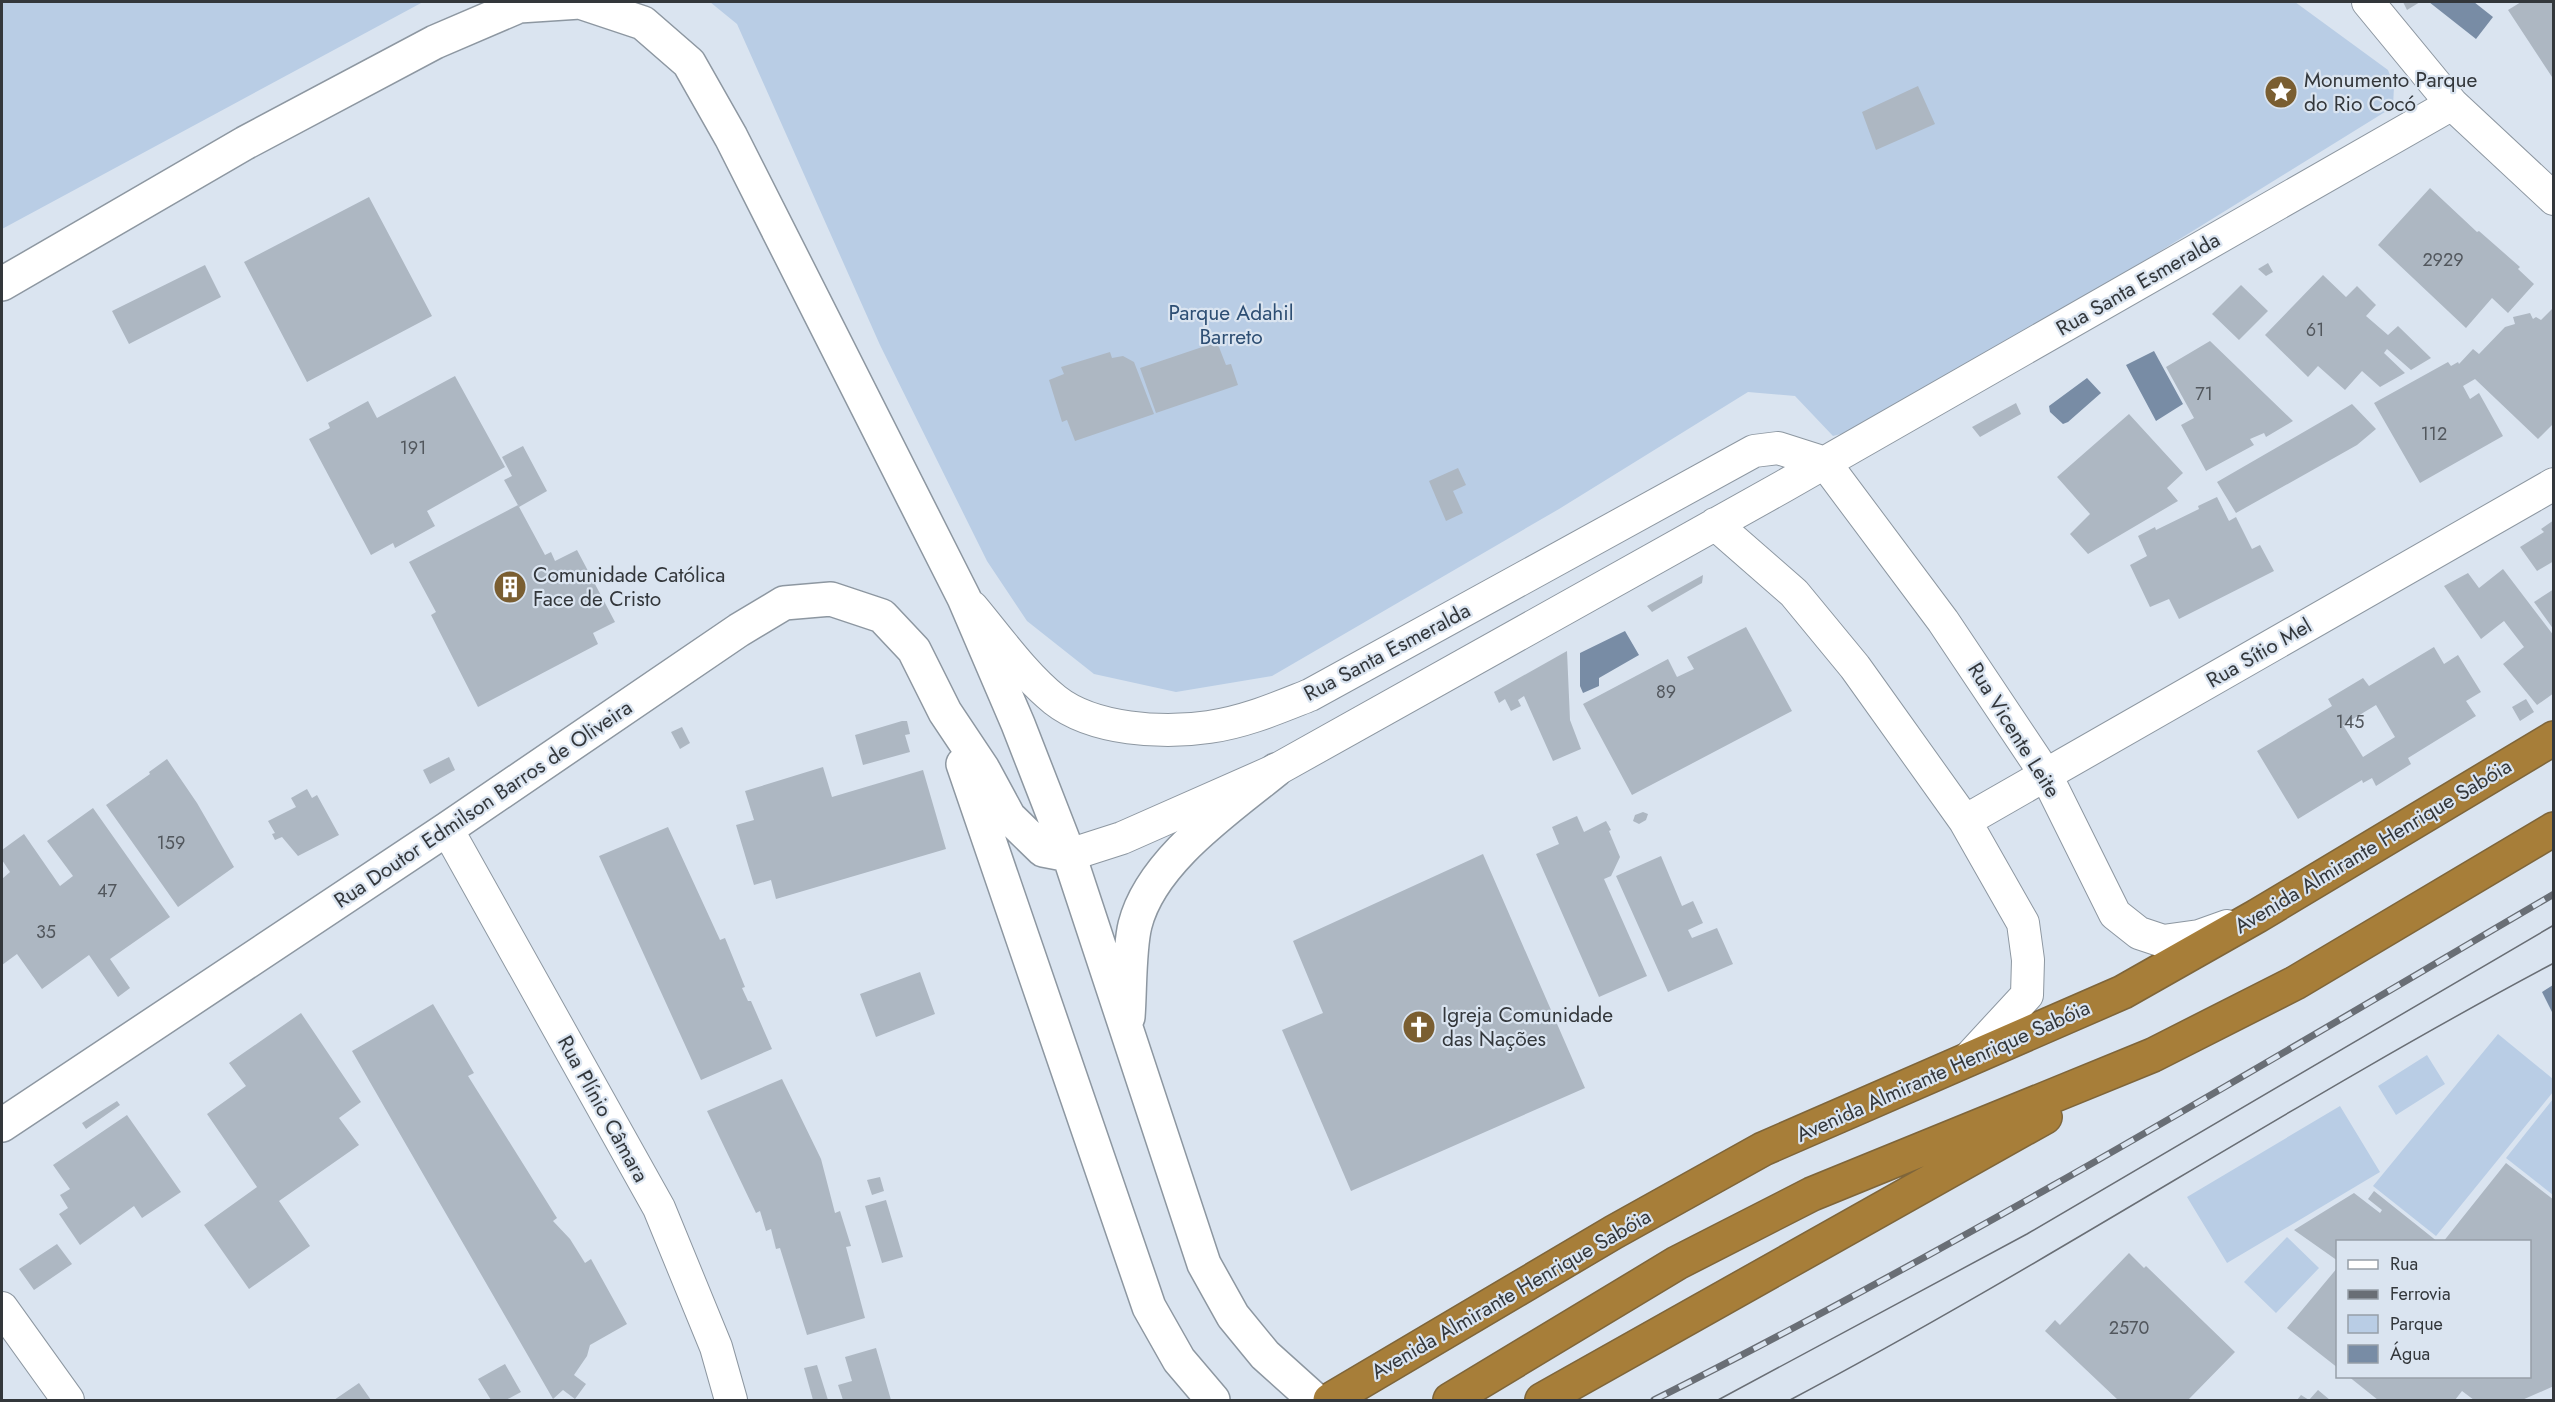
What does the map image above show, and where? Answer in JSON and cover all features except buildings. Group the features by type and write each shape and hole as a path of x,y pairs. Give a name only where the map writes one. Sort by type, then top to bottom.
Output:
{"highway":[{"name":"Avenida Almirante Henrique Sabóia","path":"1330,1401 1614,1232 1763,1149 2123,992 2257,916 2553,738"},
{"path":"1542,1401 2153,1055 2295,983 2553,829"},
{"path":"1450,1401 1677,1263 1812,1194 2153,1055"}],"street":[{"path":"2,284 245,143 435,42 519,6 580,2 643,23 689,63 731,137 964,598 1018,724 1068,855 1204,1264 1233,1316 1265,1355 1315,1401"},
{"path":"2368,2 2452,104 2553,199"},
{"name":"Rua Santa Esmeralda","path":"1068,855 1122,838 1276,770 1825,463 2452,104"},
{"name":"Rua Santa Esmeralda","path":"964,598 1028,673 1056,700 1096,721 1146,729 1209,727 1262,714 1310,695 1754,451 1778,448 1825,463"},
{"name":"Rua Vicente Leite","path":"1825,463 1943,621 2046,775 2115,914 2139,933 2163,941 2199,936 2257,916"},
{"name":"Rua Sítio Mel","path":"1965,821 2553,484"},
{"path":"1715,524 1794,593 1855,667 1965,821 2023,923 2028,960 2027,995 1966,1060"},
{"name":"Rua Doutor Edmilson Barros de Oliveira","path":"2,1125 447,829 739,630 784,603 831,599 882,616 914,650 945,712"},
{"path":"945,712 983,769 1009,817 1043,850 1068,855"},
{"path":"945,712 1149,1307 1179,1360 1213,1401"},
{"path":"1127,1034 1134,926 1145,897 1185,844 1276,770"},
{"name":"Rua Plínio Câmara","path":"447,829 659,1208 716,1347 731,1401"},
{"path":"2,1308 68,1401"}],"green space":[{"path":"2,2 423,2 2,229"},
{"name":"Parque Adahil Barreto","path":"710,2 2295,2 2388,70 2394,86 2393,107 1881,424 1833,436 1795,396 1748,392 1559,509 1272,676 1176,692 1094,674 1027,621 987,561 880,345 737,24"},
{"path":"2498,1034 2553,1079 2553,1092 2436,1236 2373,1186"},
{"path":"2427,1055 2445,1084 2396,1115 2378,1086"},
{"path":"2553,1099 2553,1195 2506,1158"},
{"path":"2340,1106 2380,1172 2227,1263 2187,1197"},
{"path":"2287,1237 2319,1268 2276,1313 2244,1282"}],"water":[{"path":"2429,2 2474,2 2493,17 2476,39"},
{"path":"2154,351 2183,404 2156,421 2126,365"},
{"path":"2087,378 2101,393 2063,424 2050,412 2049,406"},
{"path":"1625,631 1639,655 1599,678 1599,686 1583,693 1580,686 1580,653"},
{"path":"2553,985 2553,1014 2542,992"}],"tram line":[{"path":"1718,1400 2027,1234 2554,925"},
{"path":"1790,1400 1887,1348 2361,1070 2554,963"}],"railway":[{"path":"1654,1400 1769,1341 1996,1218 2554,894"}],"place":[{"name":"Monumento Parque do Rio Cocó","path":"2281,92"},
{"name":"Comunidade Católica Face de Cristo","path":"510,587"},
{"name":"Igreja Comunidade das Nações","path":"1419,1027"}]}
